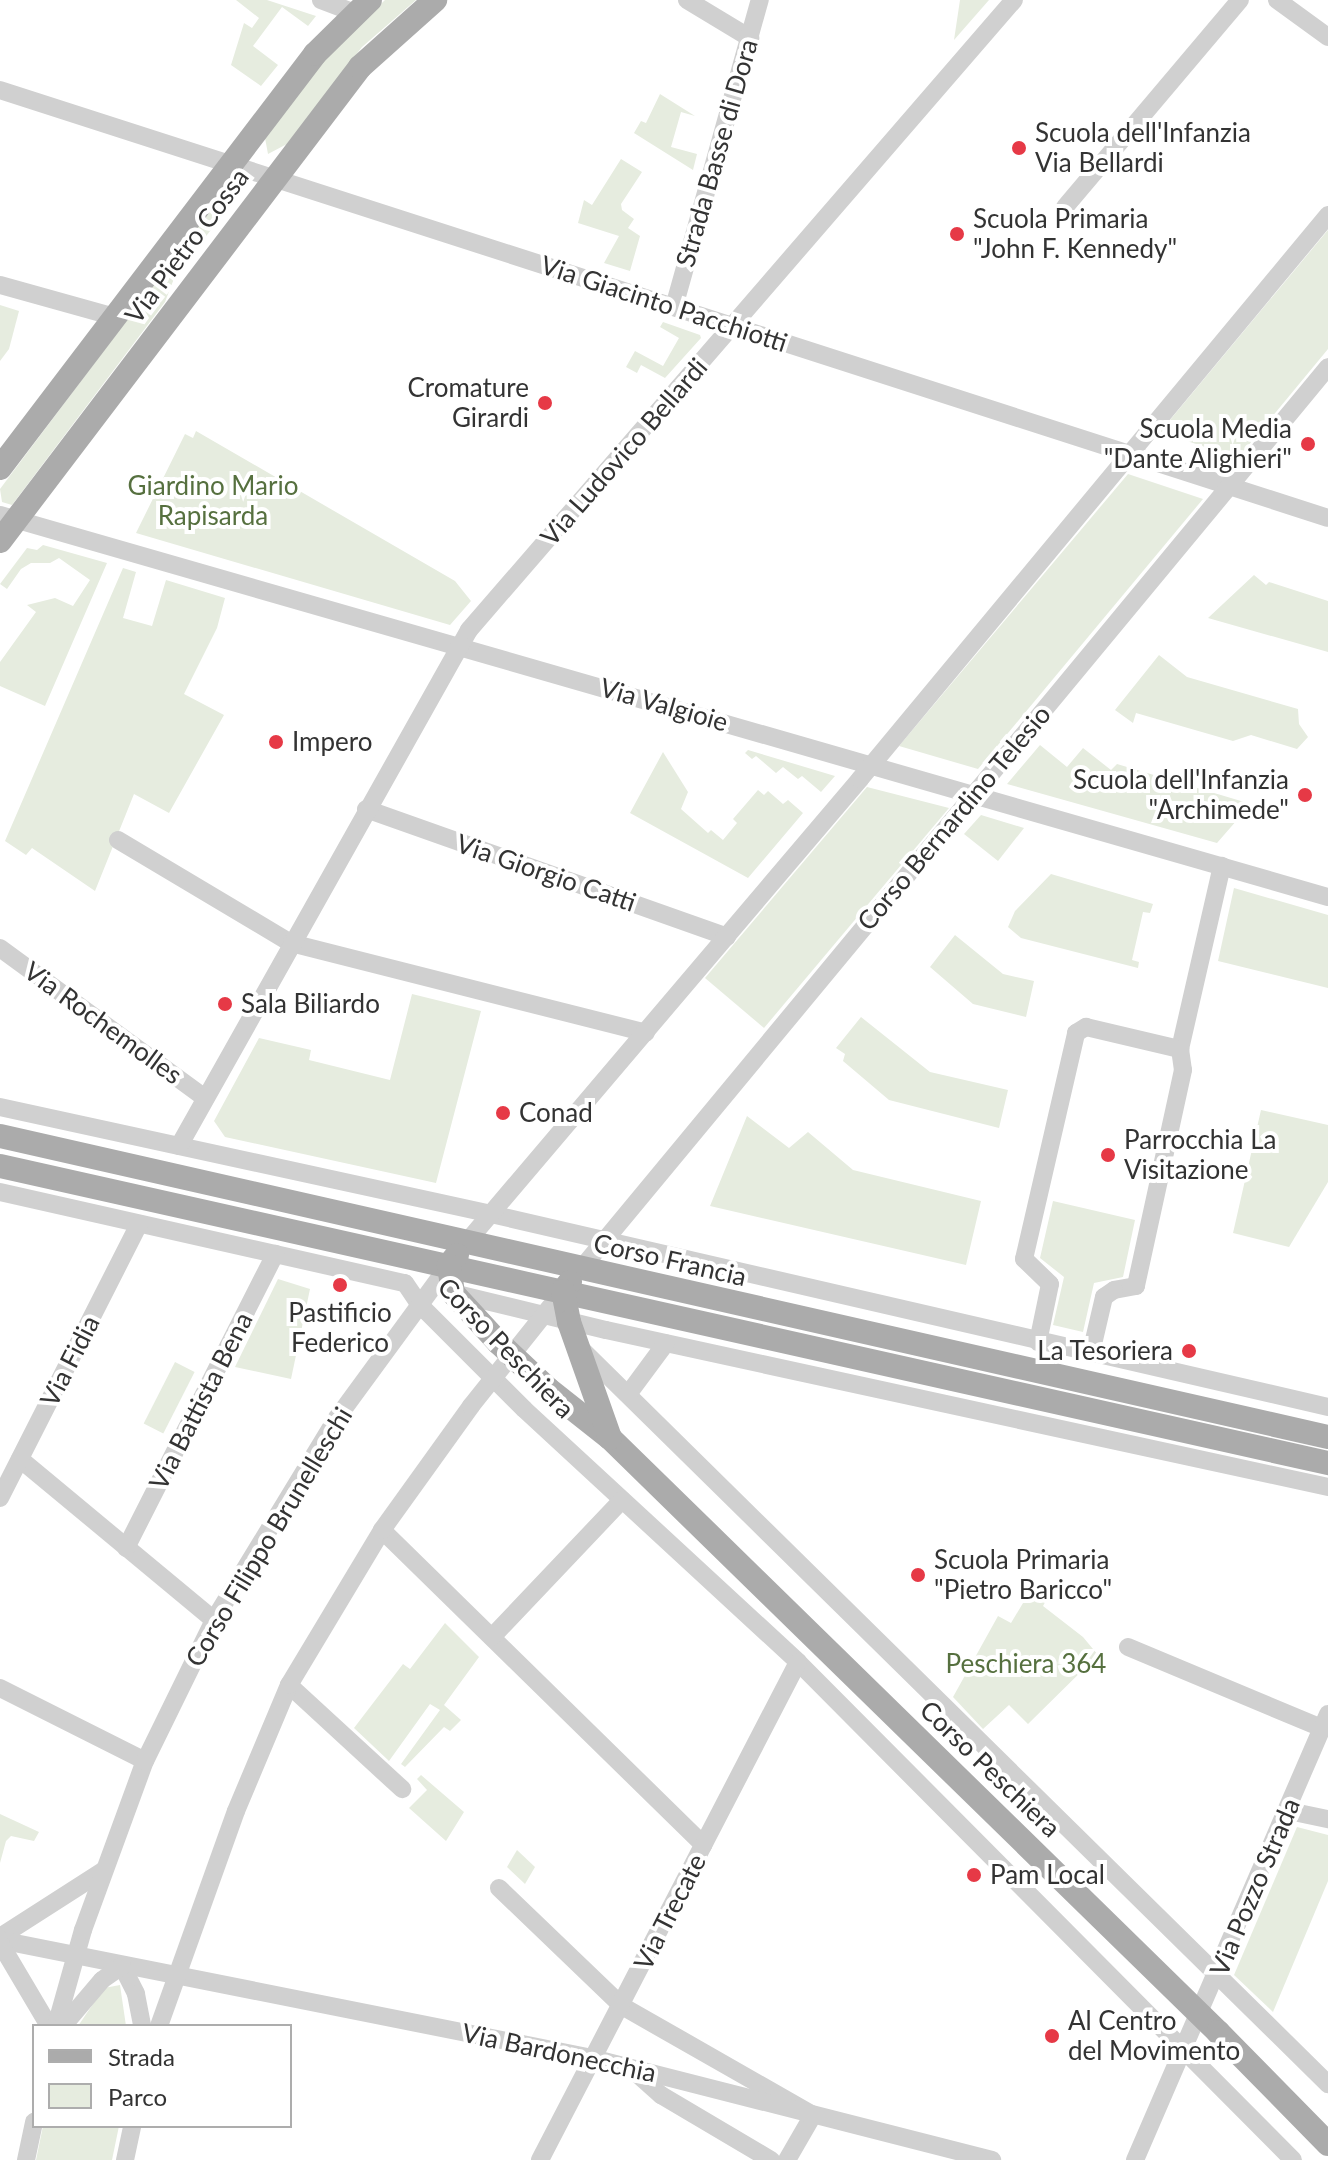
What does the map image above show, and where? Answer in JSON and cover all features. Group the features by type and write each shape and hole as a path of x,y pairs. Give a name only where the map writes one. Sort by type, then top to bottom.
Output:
{"main road":[{"name":"Via Pietro Cossa","path":"0,541 8,517 360,67 435,0"},
{"name":"Via Pietro Cossa","path":"0,468 315,54 362,6"},
{"name":"Corso Francia","path":"0,1136 1328,1437"},
{"name":"Corso Francia","path":"0,1166 1328,1463"},
{"name":"Corso Peschiera","path":"466,1243 449,1265 453,1293 512,1355 548,1389 610,1438 1200,2014 1328,2144"},
{"path":"563,1291 581,1269"},
{"name":"Corso Peschiera","path":"563,1291 573,1333 610,1438"}],"street":[{"path":"321,0 362,6"},
{"path":"687,0 750,38"},
{"name":"Strada Basse di Dora","path":"674,307 760,0"},
{"name":"Via Ludovico Bellardi","path":"179,1146 457,647 1014,0"},
{"path":"1065,207 1240,0"},
{"path":"1277,0 1328,37"},
{"name":"Via Giacinto Pacchiotti","path":"0,90 1328,518"},
{"path":"466,1243 727,937 1328,215"},
{"path":"0,285 115,317"},
{"name":"Corso Bernardino Telesio","path":"581,1269 1328,367"},
{"name":"Via Valgioie","path":"8,517 1328,897"},
{"name":"Via Giorgio Catti","path":"366,809 727,937"},
{"path":"118,840 291,943 646,1033"},
{"path":"1091,1353 1104,1297 1114,1290 1136,1286 1183,1070 1180,1049 1222,866"},
{"name":"Via Rochemolles","path":"0,948 205,1098"},
{"path":"1038,1342 1050,1284 1024,1259 1076,1033 1086,1027 1180,1049"},
{"name":"Corso Francia","path":"0,1107 491,1214 1328,1407"},
{"path":"0,1192 275,1254"},
{"name":"Via Fidia","path":"0,1498 139,1224"},
{"name":"Corso Peschiera","path":"275,1254 405,1283 420,1305 493,1379 798,1662 1293,2160"},
{"name":"Via Battista Bena","path":"126,1548 275,1254"},
{"name":"Corso Filippo Brunelleschi","path":"57,2024 103,1871 145,1761 214,1620 337,1418 449,1265"},
{"path":"160,2024 236,1811 289,1685 382,1530 493,1379 563,1291"},
{"path":"453,1293 543,1315 573,1333 666,1343 1328,1487"},
{"name":"Corso Peschiera","path":"573,1333 629,1393 1216,1978 1328,2084"},
{"path":"629,1393 666,1343"},
{"path":"20,1459 214,1620"},
{"path":"492,1637 622,1500"},
{"path":"382,1530 704,1845"},
{"path":"1128,1647 1325,1721"},
{"name":"Via Trecate","path":"540,2160 798,1662"},
{"path":"289,1685 402,1789"},
{"path":"0,1688 145,1761"},
{"name":"Via Pozzo Strada","path":"1135,2160 1289,1811 1325,1721"},
{"path":"1289,1811 1328,1819"},
{"path":"48,2024 0,1940 103,1871"},
{"path":"499,1888 622,2006 813,2115 787,2160"},
{"name":"Via Bardonecchia","path":"0,1940 592,2058 992,2160"},
{"path":"65,2024 102,1980 122,1966 136,1994 142,2024"},
{"path":"631,2068 661,2095 771,2160"},
{"path":"26,2160 33,2128"},
{"path":"125,2160 132,2128"}],"green space":[{"path":"236,0 267,0 316,16 308,26 282,7 253,46 278,65 261,86 231,65 244,23 252,28 259,18"},
{"path":"385,0 416,0 362,47 287,144 268,154 265,138 325,59"},
{"path":"960,0 989,0 954,40"},
{"path":"660,94 695,116 681,112 671,147 697,154 693,170 634,133 641,121 646,123"},
{"path":"621,159 642,172 621,204 622,210 634,219 628,228 640,236 630,271 604,263 619,236 578,223 584,200 592,205"},
{"path":"232,188 235,199 175,276 165,302 12,505 2,502 0,489 225,189"},
{"path":"1328,230 1328,349 1238,458 1160,432"},
{"path":"0,305 19,311 9,349 0,361"},
{"path":"663,322 701,338 665,378 641,365 637,373 626,367 635,351 663,366 679,338 660,327"},
{"name":"Giardino Mario Rapisarda","path":"196,431 455,581 471,601 450,625 136,533 185,434 193,438"},
{"path":"1128,474 1203,499 978,769 899,746"},
{"path":"43,545 107,563 45,706 0,686 0,662 36,612 27,605 55,598 73,606 90,580 59,558 50,563 31,563 21,569 7,589 0,584 27,548 37,550"},
{"path":"123,568 136,572 123,618 152,626 166,580 225,598 217,628 184,694 224,715 169,813 134,794 95,891 32,848 26,855 5,841"},
{"path":"1254,575 1266,585 1269,582 1328,601 1328,652 1208,618"},
{"path":"1159,655 1187,677 1298,709 1299,724 1308,737 1297,749 1251,735 1233,741 1136,713 1133,723 1115,710"},
{"path":"1040,745 1067,767 1083,748 1111,770 1117,764 1251,804 1217,843 1007,784"},
{"path":"748,750 835,776 821,792 802,776 798,779 783,767 776,773 756,756 752,759 745,753"},
{"path":"663,752 688,792 681,809 708,833 711,830 723,840 737,823 733,819 758,790 764,795 768,791 783,804 788,800 803,813 748,878 630,813"},
{"path":"867,787 949,808 764,1028 705,978"},
{"path":"981,815 1024,828 998,861 964,834"},
{"path":"1051,874 1153,904 1150,913 1143,912 1132,960 1139,962 1138,968 1021,938 1008,927 1015,911"},
{"path":"1234,888 1328,915 1328,988 1218,961"},
{"path":"955,935 1003,974 1034,981 1026,1017 973,1004 930,967"},
{"path":"412,994 481,1011 436,1183 225,1137 214,1121 259,1038 311,1050 309,1060 390,1080"},
{"path":"861,1017 930,1072 1008,1090 999,1128 889,1100 843,1061 845,1054 836,1048"},
{"path":"1261,1110 1328,1125 1328,1182 1289,1247 1233,1233"},
{"path":"747,1116 789,1148 808,1132 853,1170 981,1201 966,1265 710,1206"},
{"path":"1053,1201 1135,1220 1123,1277 1094,1283 1083,1332 1053,1325 1064,1277 1040,1258"},
{"path":"278,1279 310,1289 291,1379 235,1367"},
{"path":"175,1362 195,1372 163,1433 144,1423"},
{"name":"Peschiera 364","path":"1032,1588 1048,1597 1043,1606 1083,1637 1098,1655 1028,1724 1009,1705 983,1729 953,1697 998,1616 1011,1623"},
{"path":"445,1623 479,1657 444,1705 461,1720 450,1731 444,1727 405,1767 401,1764 440,1710 430,1704 389,1761 354,1728 403,1664 410,1669"},
{"path":"421,1775 464,1812 446,1841 409,1808 427,1790 417,1779"},
{"path":"0,1814 39,1832 34,1841 11,1836 6,1841 0,1863"},
{"path":"1297,1827 1328,1835 1328,1881 1273,2012 1234,1975"},
{"path":"517,1850 535,1867 525,1884 507,1867"},
{"path":"120,1985 126,2024 79,2024 104,1988"},
{"path":"43,2128 119,2128 112,2160 36,2160"}],"place":[{"name":"Scuola dell'Infanzia Via Bellardi","path":"1019,148"},
{"name":"Scuola Primaria \"John F. Kennedy\"","path":"957,234"},
{"name":"Cromature Girardi","path":"545,403"},
{"name":"Scuola Media \"Dante Alighieri\"","path":"1308,444"},
{"name":"Impero","path":"276,742"},
{"name":"Scuola dell'Infanzia \"Archimede\"","path":"1305,795"},
{"name":"Sala Biliardo","path":"225,1004"},
{"name":"Conad","path":"503,1113"},
{"name":"Parrocchia La Visitazione","path":"1108,1155"},
{"name":"Pastificio Federico","path":"340,1285"},
{"name":"La Tesoriera","path":"1189,1351"},
{"name":"Scuola Primaria \"Pietro Baricco\"","path":"918,1575"},
{"name":"Pam Local","path":"974,1875"},
{"name":"Al Centro del Movimento","path":"1052,2036"}]}
